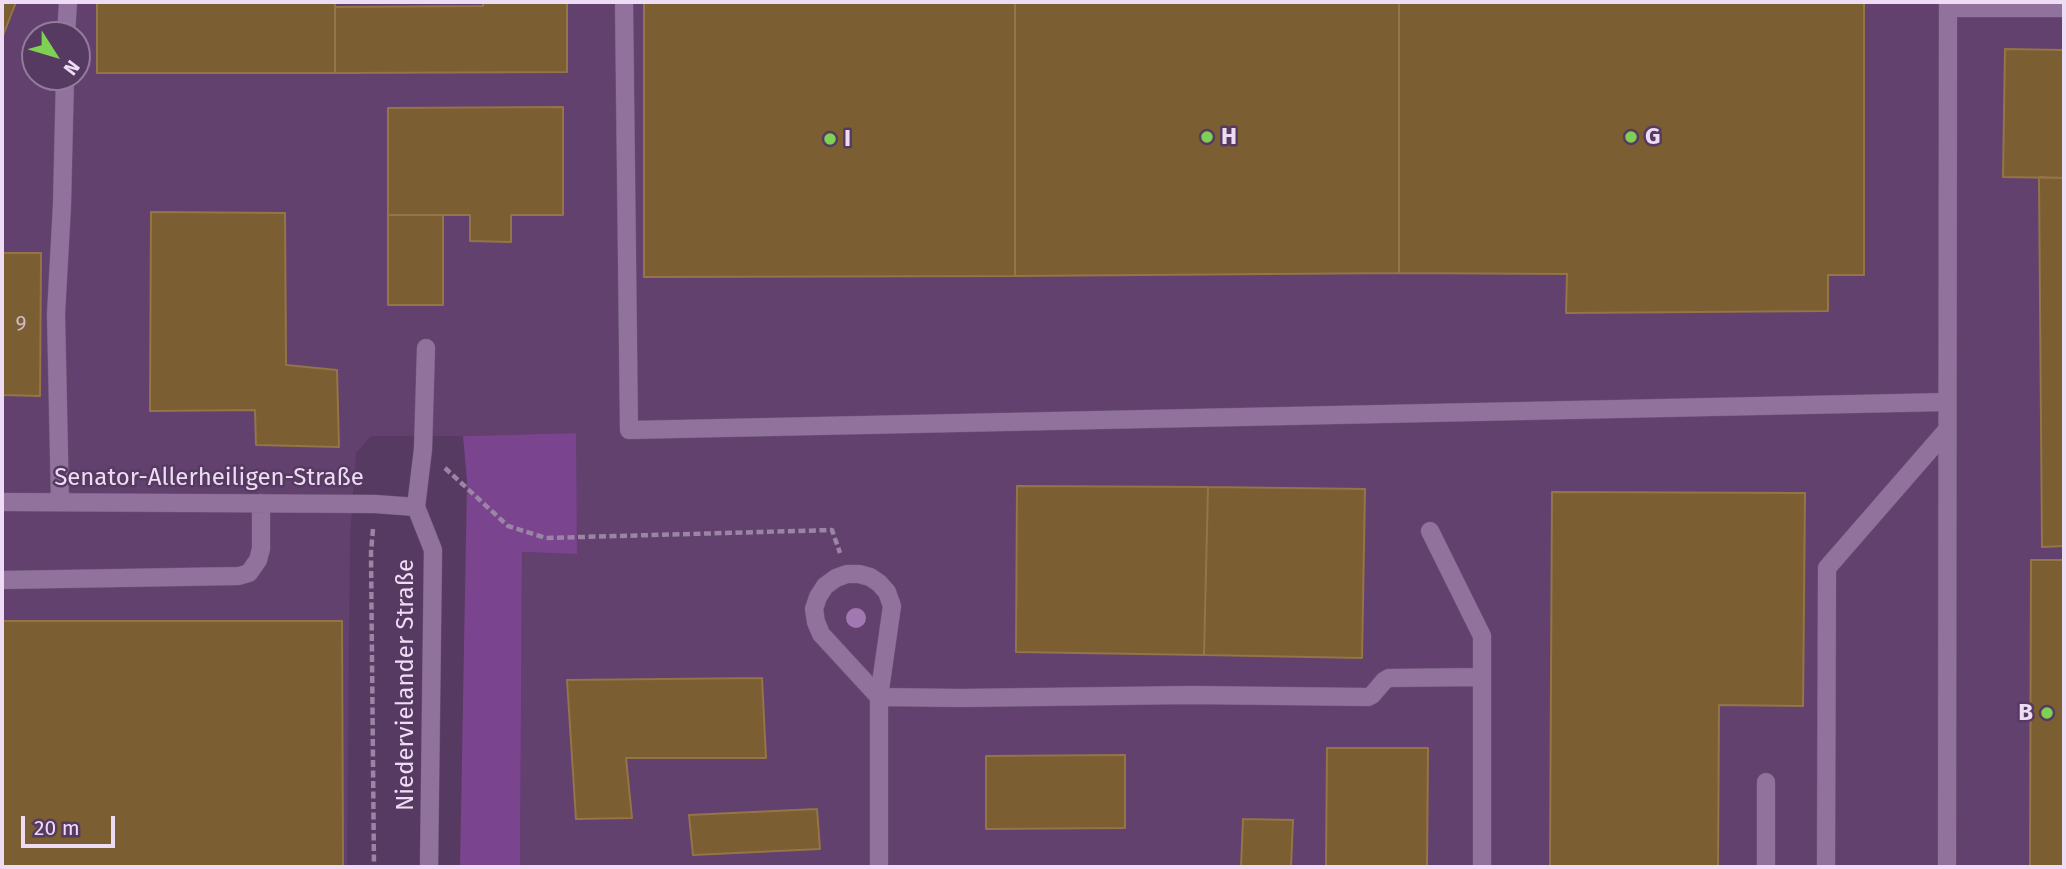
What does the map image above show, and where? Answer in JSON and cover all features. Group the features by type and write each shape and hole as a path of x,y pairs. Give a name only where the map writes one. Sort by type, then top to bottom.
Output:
{"street":[{"path":"67,21 68,2"},
{"path":"624,2 629,430 1947,402"},
{"path":"1947,867 1948,5 2064,8"},
{"path":"60,502 56,314 65,91"},
{"path":"416,507 423,449 426,348"},
{"path":"1826,867 1827,568 1947,430"},
{"name":"Senator-Allerheiligen-Straße","path":"2,502 375,503 416,507"},
{"path":"2,580 239,576 249,573 258,560 261,550 261,503"},
{"name":"Niedervielander Straße","path":"416,507 433,551 429,867"},
{"path":"1430,531 1482,636 1482,867"},
{"path":"879,867 879,697 892,607 887,592 879,583 870,577 847,574 825,586 814,609 816,622 821,635 879,697 1368,697 1389,678 1482,677"},
{"path":"1766,782 1766,867"}],"path":[{"path":"423,449 508,526 546,538 832,530 847,574"},
{"path":"374,867 370,552 375,503"}],"shaded area":[{"path":"2,2 2064,2 2064,867 520,867 522,552 577,554 575,433 371,436 356,453 350,537 347,867 2,867"},
{"path":"576,433 577,554 522,552 520,867 460,867 467,481 463,436"}],"building":[{"path":"2,2 16,2 2,38"},
{"path":"97,2 335,2 335,73 97,73"},
{"path":"483,2 567,2 567,72 335,73 335,7 483,6"},
{"name":"I","path":"644,2 1015,2 1015,276 644,277"},
{"name":"H","path":"1015,2 1399,2 1399,273 1015,276"},
{"name":"G","path":"1399,2 1864,2 1864,275 1828,275 1828,311 1566,313 1567,274 1399,273"},
{"path":"2005,49 2064,50 2064,178 2003,177"},
{"path":"563,107 563,215 511,215 511,242 470,241 470,215 388,215 388,108"},
{"path":"2039,177 2064,178 2064,546 2042,547"},
{"path":"151,212 285,213 286,365 337,370 339,447 256,445 255,410 150,411"},
{"path":"388,215 443,215 443,305 388,305"},
{"path":"2,253 41,253 40,396 2,395"},
{"path":"1017,486 1208,487 1204,655 1016,652"},
{"path":"1208,487 1365,489 1362,658 1204,655"},
{"path":"1552,492 1805,493 1803,706 1719,705 1718,867 1550,867"},
{"name":"B","path":"2031,560 2064,560 2064,867 2030,867"},
{"path":"2,621 342,621 343,867 2,867"},
{"path":"762,678 766,758 626,758 632,818 576,819 567,680"},
{"path":"1327,748 1428,748 1427,867 1326,867"},
{"path":"1125,755 1125,828 986,829 986,756"},
{"path":"817,809 820,849 693,855 689,815"},
{"path":"1243,819 1293,820 1291,867 1241,867"}],"place":[{"name":"H","path":"1207,137"},
{"name":"G","path":"1631,137"},
{"name":"I","path":"830,139"},
{"name":"B","path":"2047,713"}]}
